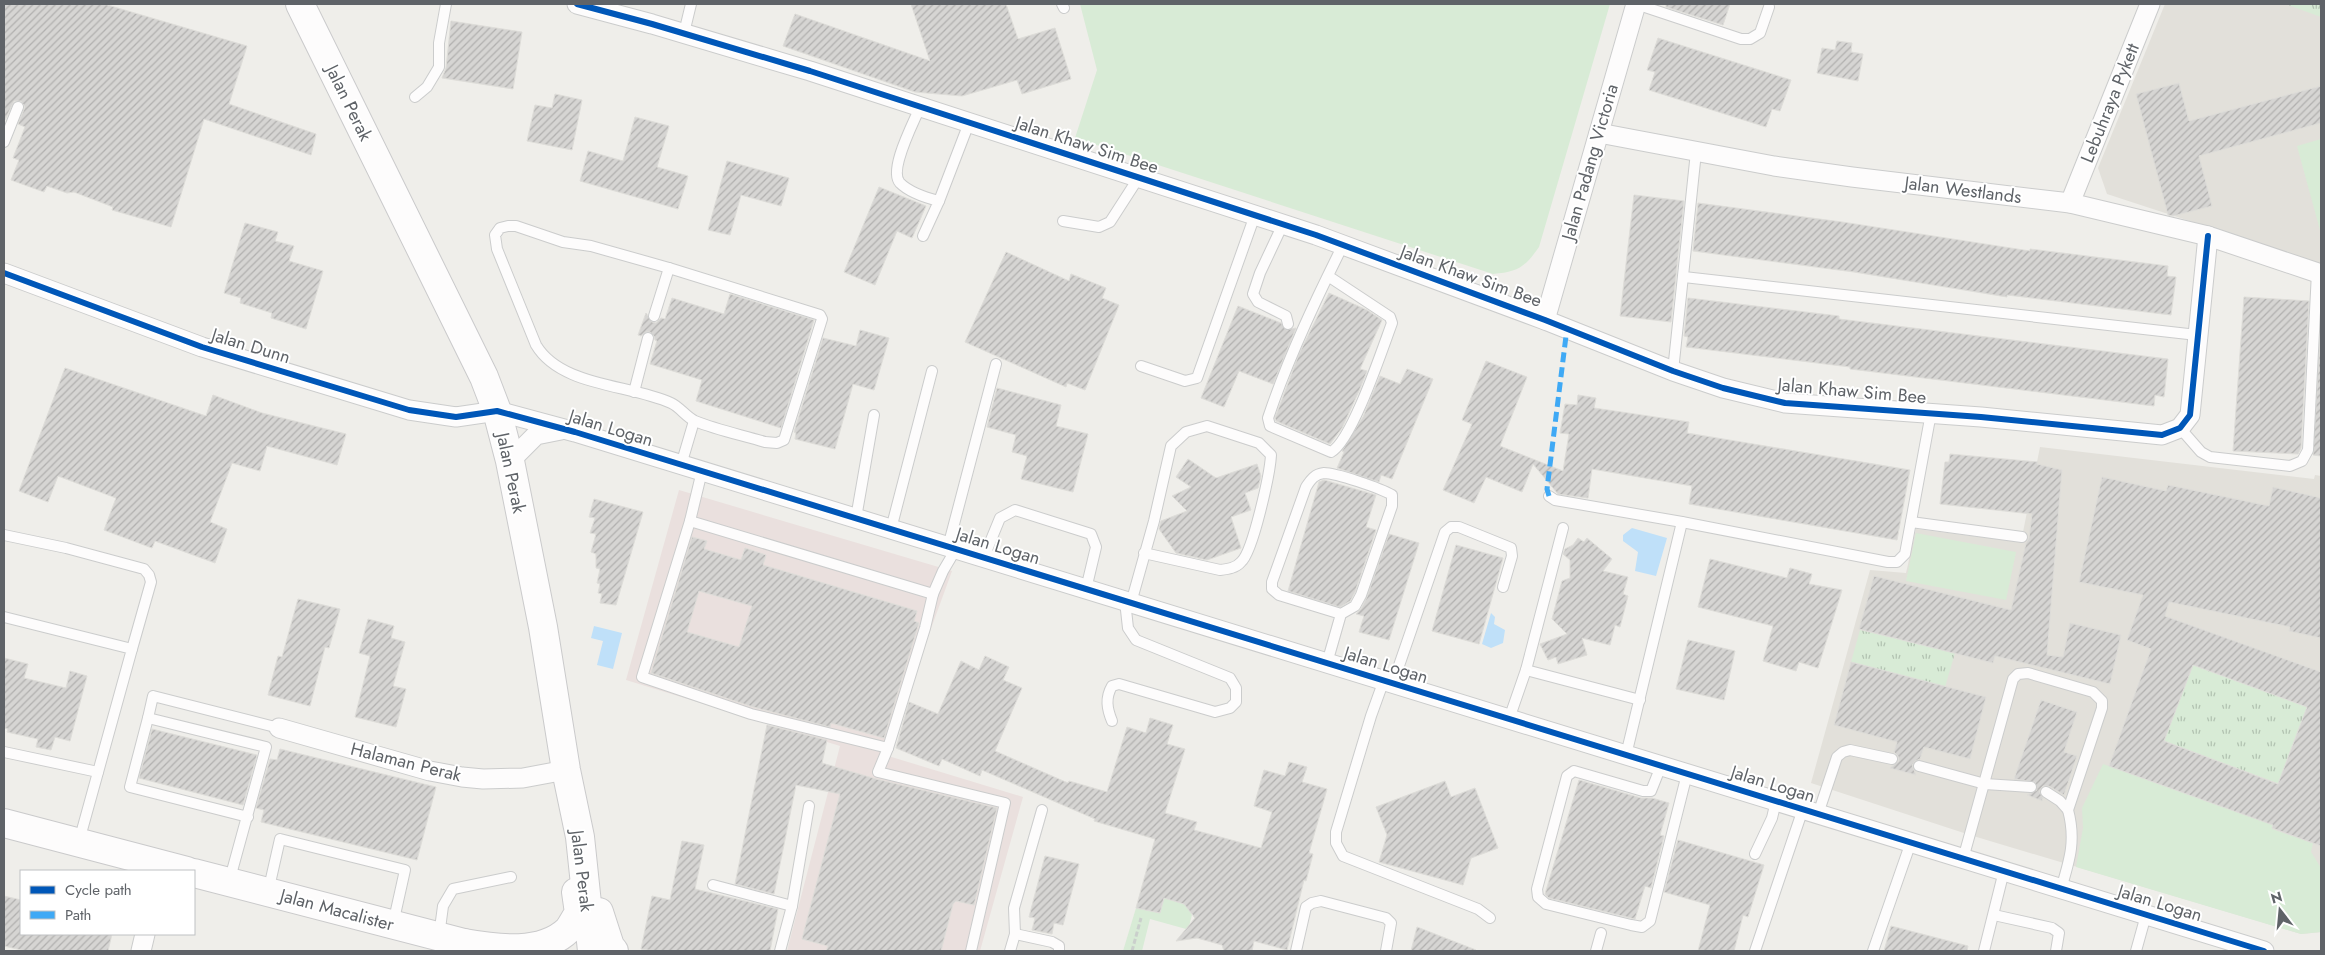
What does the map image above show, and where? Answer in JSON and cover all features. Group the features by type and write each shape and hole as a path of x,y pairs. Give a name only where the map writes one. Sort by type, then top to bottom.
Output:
{"main road":[{"name":"Jalan Perak","path":"300,4 484,377 497,411 510,461 543,627 566,770 580,838 592,951"},
{"name":"Jalan Macalister","path":"195,873 460,944 522,950 547,945 568,930 579,913 562,788 566,770"},
{"path":"4,823 170,869"},
{"path":"582,866 593,890 601,921 614,951"}],"street":[{"name":"Jalan Khaw Sim Bee","path":"577,4 684,33 1283,224 1544,320 1673,371 1723,388 1785,403 1931,413 2162,435 2180,428"},
{"name":"Jalan Padang Victoria","path":"1544,320 1636,4"},
{"name":"Lebuhraya Pykett","path":"2070,203 2150,4"},
{"name":"Jalan Westlands","path":"1599,133 1696,152 1852,177 2070,203 2208,236 2319,273"},
{"path":"2180,428 2190,415 2208,236"},
{"name":"Jalan Dunn","path":"4,273 202,347 409,410 456,417 497,411"},
{"name":"Jalan Logan","path":"497,411 575,432 2264,951"},
{"name":"Jalan Logan","path":"510,461 536,435 556,430 575,432"},
{"name":"Halaman Perak","path":"279,728 430,771 462,777 483,779 522,778 566,770"},
{"path":"141,951 145,935"}],"lane":[{"path":"415,97 427,87 439,67 439,43 446,4"},
{"path":"684,33 692,4"},
{"path":"1636,4 1741,39 1750,39 1760,33 1769,7"},
{"path":"920,107 897,164 897,174 900,183 938,201"},
{"path":"4,142 18,108"},
{"path":"923,236 969,123"},
{"path":"1673,371 1696,152"},
{"path":"1063,221 1098,227 1110,222 1139,177"},
{"path":"1141,366 1185,381 1197,378 1255,215"},
{"path":"1283,224 1252,294 1258,302 1286,316 1288,324"},
{"path":"516,226 563,242 591,246 669,268 817,313 822,319 784,440 777,443 765,442 694,421 670,402 634,392 565,371 546,359 536,345 497,249 495,235 500,228 516,226"},
{"path":"1328,276 1390,317 1392,323 1352,423 1337,449 1331,452 1270,426 1268,418 1307,318 1343,245"},
{"path":"654,316 669,268"},
{"path":"2180,428 2201,452 2210,457 2290,466 2302,461 2308,450 2319,273"},
{"path":"1684,276 2197,336"},
{"path":"634,392 648,338"},
{"path":"971,951 1005,803 878,772 888,748 925,628 933,594 952,548 996,364"},
{"path":"891,529 932,371"},
{"path":"1549,496 1555,500 1682,522 1888,562 1897,562 1905,554 1931,413"},
{"path":"856,518 874,415"},
{"path":"681,465 694,421"},
{"path":"1112,722 1107,709 1108,693 1112,686 1119,684 1215,712 1230,708 1236,702 1236,688 1230,678 1136,640 1128,628 1128,602 1144,553 1171,446 1186,432 1207,426 1259,443 1271,455 1270,472 1255,528 1243,561 1233,568 1220,570 1144,553"},
{"path":"702,471 690,521 642,677 751,714 888,748"},
{"path":"1326,663 1341,614 1355,606 1361,595 1392,506 1392,495 1381,488 1324,473 1313,477 1306,487 1272,582 1272,589 1279,595 1341,614"},
{"path":"984,558 1000,518 1015,510 1053,521 1091,534 1096,547 1086,589"},
{"path":"690,521 933,594"},
{"path":"1626,755 1682,522"},
{"path":"1911,522 2022,537"},
{"path":"1490,918 1478,909 1343,856 1336,844 1336,832 1388,682 1445,532 1451,527 1459,527 1511,548 1512,556 1503,587"},
{"path":"1509,719 1526,670 1563,528"},
{"path":"4,535 66,548 144,569 149,575 151,582 78,842"},
{"path":"4,617 132,649"},
{"path":"1526,670 1640,700"},
{"path":"1963,859 1985,784 2012,679 2018,674 2028,673 2093,692 2102,701 2102,708 2068,810"},
{"path":"248,817 130,787 153,696 279,728"},
{"path":"148,718 266,747 229,882"},
{"path":"1755,951 1811,812 1837,757 1843,752 1850,750 1892,759"},
{"path":"4,752 98,772"},
{"path":"1661,766 1651,791 1643,791 1574,771 1567,776 1537,889 1538,897 1546,904 1630,925 1642,927 1650,921 1687,774"},
{"path":"1919,766 1985,784 2031,787"},
{"path":"2046,792 2060,801 2068,810 2072,826 2073,842 2061,889"},
{"path":"1755,854 1772,818 1776,801"},
{"path":"780,951 792,906 809,806"},
{"path":"1010,951 1015,934 1014,908 1042,810"},
{"path":"268,892 280,839 405,870 393,925"},
{"path":"1873,951 1911,842"},
{"path":"1984,951 2004,871"},
{"path":"460,944 443,906 453,889 511,877"},
{"path":"713,885 792,906"},
{"path":"1296,951 1306,907 1321,901 1386,918 1391,923 1392,930 1386,951"},
{"path":"1994,915 2052,928 2059,933 2056,951"},
{"path":"2136,951 2146,915"},
{"path":"1015,934 1052,942 1058,946 1059,951"},
{"path":"1596,951 1601,934"}],"path":[{"path":"1132,951 1141,918"}],"shaded area":[{"path":"2165,4 2321,4 2321,264 2107,194 2098,168"},
{"path":"2040,447 2314,479 2315,475 2321,476 2321,932 2301,934 1970,835 1811,783 1870,570 1906,573 1916,529 2021,542"},
{"path":"679,490 952,571 885,755 1023,797 980,951 787,951 840,746 626,680"}],"green space":[{"path":"1080,4 1610,4 1539,247 1525,264 1515,270 1493,274 1075,138 1097,70"},
{"path":"2285,4 2321,4 2321,17"},
{"path":"2321,139 2321,230 2320,230 2297,146"},
{"path":"1916,533 2016,552 2006,600 1906,581"},
{"path":"1860,630 1955,653 1945,687 1851,662"},
{"path":"2193,665 2318,711 2298,730 2286,763 2288,787 2164,741"},
{"path":"2103,764 2273,825 2272,829 2313,843 2311,852 2321,868 2321,932 2301,934 2076,867 2083,828 2082,808"},
{"path":"1164,898 1189,905 1192,915 1189,926 1186,929 1150,919 1142,951 1123,951 1136,908 1160,913"}],"water":[{"path":"1632,528 1667,538 1656,576 1635,571 1638,552 1623,541 1623,535"},
{"path":"1491,613 1495,617 1494,624 1505,630 1503,643 1491,648 1482,644"},
{"path":"594,626 622,633 613,669 597,665 603,641 591,638"}],"building":[{"path":"4,4 104,4 247,46 229,104 316,134 311,155 204,119 171,227 112,210 113,207 74,192 67,193 47,186 44,192 11,180 19,160 13,158 25,127 18,124 25,107 21,101 14,101 4,119"},
{"path":"911,4 1006,4 1018,39 1055,28 1071,79 1022,94 1017,80 962,96 915,92 783,46 795,14 930,61"},
{"path":"1666,4 1730,4 1723,25 1666,7"},
{"path":"451,21 522,32 513,89 442,78 446,68"},
{"path":"1658,38 1791,80 1780,111 1772,109 1766,127 1649,90 1655,72 1647,70"},
{"path":"1837,41 1852,43 1851,52 1863,54 1858,81 1817,73 1822,48 1835,50"},
{"path":"2179,83 2189,121 2321,86 2321,123 2199,156 2212,206 2173,216 2168,215 2136,94"},
{"path":"555,94 582,100 572,150 527,141 535,105 552,108"},
{"path":"635,117 669,126 657,167 688,176 678,209 580,181 588,151 623,161"},
{"path":"727,161 789,178 781,206 741,195 730,235 708,230"},
{"path":"879,187 926,206 912,238 897,231 875,285 844,272"},
{"path":"1634,195 1684,201 1671,322 1620,316"},
{"path":"1698,203 1842,222 2030,251 2030,249 2168,266 2167,276 2176,277 2171,315 2007,295 2007,297 1854,272 1693,251"},
{"path":"245,223 278,232 275,241 294,246 289,261 323,271 306,329 271,318 272,313 240,303 241,298 224,293"},
{"path":"1006,252 1069,281 1071,274 1106,288 1102,298 1119,305 1085,390 1067,383 1066,387 965,342"},
{"path":"1329,293 1367,310 1382,320 1360,369 1367,371 1359,391 1342,428 1330,444 1276,421 1275,418 1299,354"},
{"path":"730,294 814,320 781,428 696,401 702,380 650,364 657,341 650,332 646,332 641,336 638,335 646,313 652,322 656,323 661,318 665,319 672,298 724,314"},
{"path":"2244,297 2309,301 2301,448 2298,454 2233,451"},
{"path":"1688,298 1839,316 1839,319 2168,359 2164,397 2155,395 2154,406 1686,347 1688,337 1684,336"},
{"path":"1238,306 1281,323 1286,330 1296,328 1273,384 1239,371 1224,407 1201,398"},
{"path":"2321,324 2321,456 2313,455"},
{"path":"860,330 889,338 874,390 853,384 835,449 795,439 796,433 794,432 823,338 856,346"},
{"path":"1486,361 1527,377 1500,446 1563,471 1569,434 1560,433 1565,404 1577,405 1578,395 1596,398 1594,408 1689,422 1687,433 1910,470 1897,540 1689,504 1692,486 1592,469 1588,498 1558,494 1533,464 1522,492 1486,477 1474,503 1443,490 1472,424 1462,420"},
{"path":"65,368 206,416 213,395 262,413 346,434 337,465 267,446 260,471 232,463 210,522 227,529 215,563 155,541 152,548 104,530 116,498 58,476 48,502 19,491"},
{"path":"1407,369 1433,379 1392,479 1381,475 1379,482 1337,468 1344,452 1342,451 1363,417 1380,376 1400,384"},
{"path":"997,388 1061,405 1056,426 1088,434 1073,492 1021,479 1027,456 1012,452 1016,435 987,427"},
{"path":"1950,454 2038,462 2037,464 2062,470 2047,655 2063,657 2070,623 2121,635 2110,684 1995,656 1993,663 1859,629 1874,576 2011,610 2026,543 2029,538 2032,514 1940,504 1945,462 1949,462"},
{"path":"1188,459 1216,478 1257,464 1261,476 1258,488 1245,493 1251,510 1231,517 1241,548 1207,560 1176,553 1159,529 1161,521 1187,511 1172,496 1191,487 1176,477"},
{"path":"2102,477 2166,491 2168,485 2269,506 2273,487 2321,498 2321,638 2289,631 2290,627 2169,602 2165,616 2321,672 2321,846 2272,828 2273,825 2109,766 2151,649 2127,640 2143,595 2079,582","holes":["2193,665 2307,707 2278,784 2164,741"]},
{"path":"1324,480 1376,495 1366,527 1376,530 1355,592 1350,601 1340,607 1288,591 1319,482"},
{"path":"594,499 643,512 616,605 600,603 602,594 598,593 600,584 597,583 600,569 596,568 596,554 591,552 596,534 590,533 595,518 589,517"},
{"path":"1389,534 1419,543 1389,640 1359,632 1364,616 1356,614 1367,597"},
{"path":"692,537 707,541 704,549 741,560 745,548 766,555 763,565 917,611 914,621 919,623 884,738 831,723 830,727 753,707 651,673","holes":["699,591 752,606 739,647 687,632"]},
{"path":"1578,538 1584,542 1587,538 1612,559 1603,571 1628,577 1623,594 1628,596 1620,627 1615,625 1610,645 1582,638 1587,655 1558,664 1556,657 1548,660 1540,644 1567,634 1552,619 1562,581 1570,578 1570,560 1563,554 1565,549 1573,545"},
{"path":"1456,545 1503,558 1479,644 1432,631"},
{"path":"1710,559 1787,578 1790,568 1812,574 1809,584 1842,590 1818,668 1799,662 1796,671 1763,661 1773,626 1698,607"},
{"path":"298,599 340,609 329,648 325,647 310,706 268,695 278,656 282,657"},
{"path":"368,619 394,626 391,638 405,642 393,686 406,689 396,727 355,717 370,656 359,653"},
{"path":"1688,640 1735,651 1724,700 1676,689"},
{"path":"985,656 1009,667 1003,680 1022,688 995,751 1068,783 1069,781 1107,792 1127,727 1146,733 1150,718 1173,725 1167,744 1185,749 1165,813 1197,822 1194,830 1261,848 1272,812 1254,806 1264,770 1285,776 1289,762 1307,767 1302,782 1327,789 1309,853 1313,854 1306,881 1304,880 1287,950 1254,941 1252,951 1224,951 1222,945 1197,938 1176,941 1195,918 1184,904 1164,898 1160,913 1136,908 1155,839 1094,821 1095,819 982,770 980,776 942,759 939,766 896,748 909,702 938,714 961,661 979,670"},
{"path":"4,658 28,664 24,678 66,688 70,671 87,676 70,741 55,737 51,750 36,747 38,739 7,732 8,729 4,728"},
{"path":"1851,662 1986,697 1970,759 1924,747 1920,759 1912,765 1916,775 1890,768 1899,761 1898,756 1894,752 1897,742 1834,725"},
{"path":"2041,700 2077,712 2064,752 2077,756 2064,795 2049,786 2043,786 2039,791 2043,798 2042,801 2027,795 2037,790 2035,782 2014,779"},
{"path":"767,725 827,740 822,763 876,779 997,808 974,905 956,901 953,904 941,951 826,951 828,946 802,939 840,794 796,785 774,894 735,884"},
{"path":"152,729 257,755 243,805 139,778"},
{"path":"280,749 436,787 417,860 261,822 264,810 256,808 270,759 277,760"},
{"path":"1579,780 1641,798 1652,798 1669,803 1660,835 1664,836 1651,888 1645,886 1635,919 1549,898 1545,894"},
{"path":"1445,781 1451,797 1475,788 1498,848 1471,858 1463,885 1379,862 1387,835 1376,807"},
{"path":"1678,840 1764,865 1748,917 1743,915 1734,951 1698,951 1710,905 1664,892"},
{"path":"682,841 704,845 695,889 778,909 770,951 655,951 641,949 652,896 670,900"},
{"path":"1045,856 1079,864 1063,925 1054,923 1052,934 1032,930 1035,918 1029,917"},
{"path":"4,896 20,900 20,935 112,935 108,951 26,951 4,946"},
{"path":"1891,926 1968,946 1967,951 1884,951"},
{"path":"1417,927 1476,950 1476,951 1411,951"}],"marked path":[{"path":"1549,496 1547,489 1567,328"}],"cycle path":[{"path":"577,4 652,24 810,71 1316,235 1545,320 1673,371 1723,388 1785,403 1981,417 2162,435 2180,428 2190,415 2208,236"},
{"path":"4,273 202,347 409,410 456,417 497,411 575,432 2264,951"}]}
